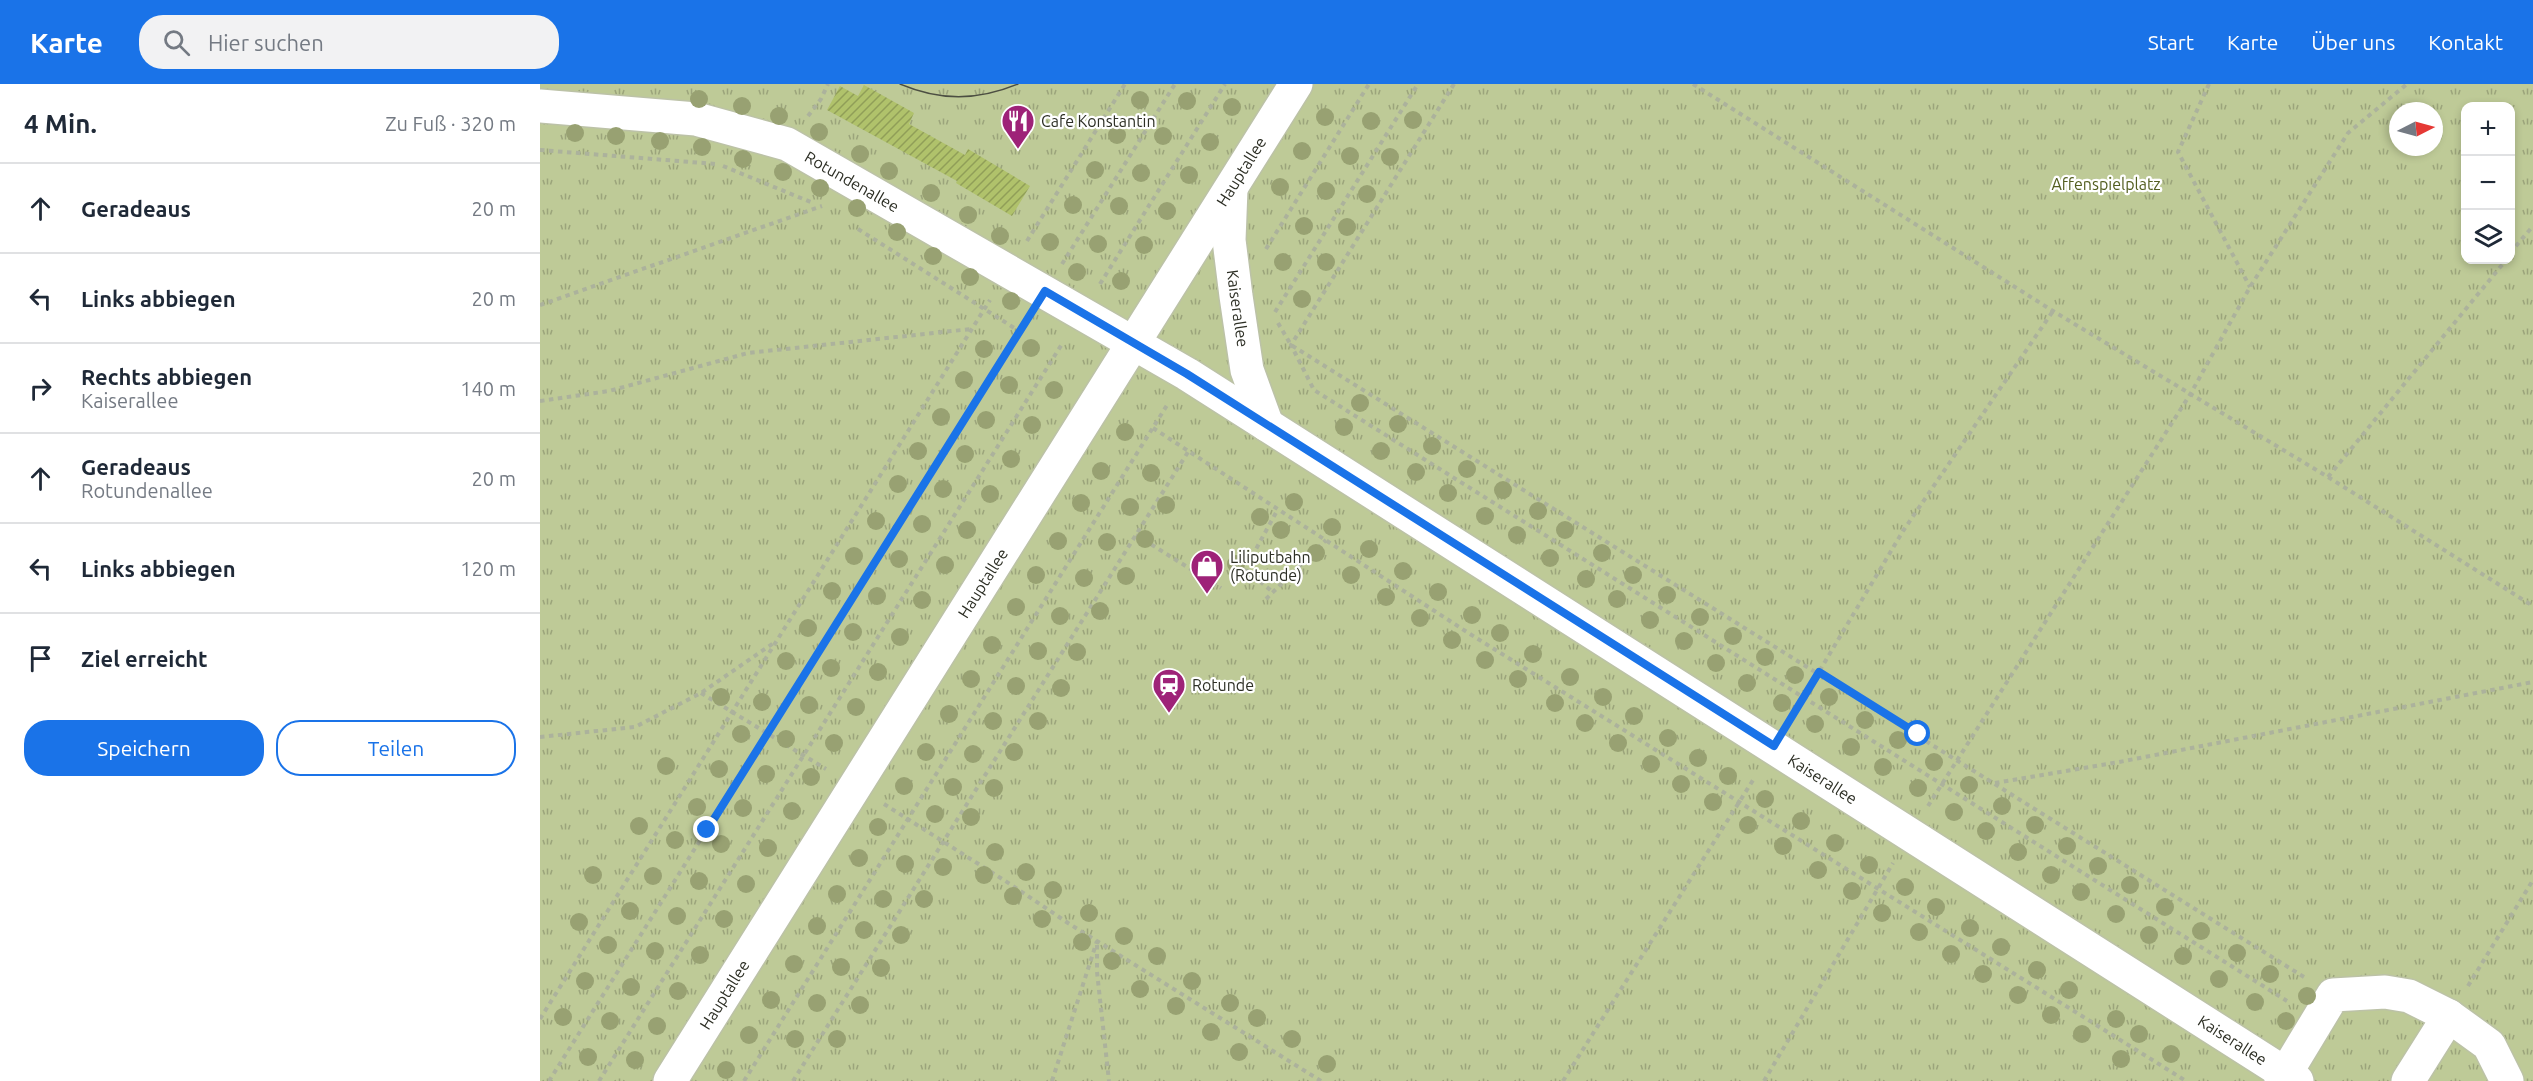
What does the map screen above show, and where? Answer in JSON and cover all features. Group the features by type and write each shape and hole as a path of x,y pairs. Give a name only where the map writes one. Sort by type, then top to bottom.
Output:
{"street":[{"name":"Hauptallee","path":"670,1081 1296,84"},
{"name":"Rotundenallee","path":"540,106 696,119 787,144 1133,343"},
{"name":"Kaiserallee","path":"1231,187 1229,240 1247,370 1267,425"},
{"name":"Kaiserallee","path":"1133,343 1187,374 1774,746 1909,836 2287,1079"},
{"path":"2287,1079 2324,1007 2385,992 2409,996 2449,1016 2489,1045 2507,1081"},
{"path":"2408,1081 2449,1016"}],"path":[{"path":"1029,237 1125,84"},
{"path":"549,1081 1175,84"},
{"path":"1104,278 1225,84"},
{"path":"1236,296 1369,84"},
{"path":"1273,314 1418,84"},
{"path":"1291,345 1454,84"},
{"path":"1693,84 2053,311 2328,477 2533,606"},
{"path":"2209,84 2178,152 2250,287"},
{"path":"1764,1081 1909,836 2191,393 2250,287 2348,133 2407,84"},
{"path":"540,150 719,164 832,213"},
{"path":"540,305 822,207"},
{"path":"851,225 1020,331"},
{"path":"2515,249 2533,226"},
{"path":"1268,246 1268,257"},
{"path":"2328,477 2503,264"},
{"path":"540,1019 993,295"},
{"path":"1272,303 1273,314 1314,390 1942,784 2324,1007"},
{"path":"1563,1081 1804,698 1903,531 2053,311"},
{"path":"540,401 609,391 748,353 972,329"},
{"path":"599,1081 1062,345"},
{"path":"1291,345 1958,759 2324,1007"},
{"path":"744,1081 1187,374"},
{"path":"1153,428 1470,634 2186,1081"},
{"path":"793,1081 1188,452"},
{"path":"1239,580 1278,509"},
{"path":"1136,535 1221,588"},
{"path":"1266,599 1326,540"},
{"path":"1246,570 1274,593"},
{"path":"540,737 635,727 701,693 778,640"},
{"path":"1995,783 2119,762 2533,682"},
{"path":"701,693 908,819 1321,1081"},
{"path":"2449,1016 2533,880"},
{"path":"1052,1081 1097,941"},
{"path":"1097,941 1097,972 1109,1081"}],"green space":[{"name":"Affenspielplatz","path":"540,84 2533,84 2533,1081 540,1081"}],"building":[{"path":"864,85 914,113 909,124 965,155 968,149 1030,186 1012,216 956,183 957,181 827,110 840,86 858,96"}],"tram line":[{"path":"900,84 930,94 959,97 988,94 1018,84"}],"place":[{"name":"Cafe Konstantin","path":"1018,150"},
{"name":"Liliputbahn (Rotunde)","path":"1207,595"},
{"name":"Rotunde","path":"1169,714"}],"route":[{"path":"707,830 1045,291 1187,374 1774,746 1819,672 1918,734"}]}
